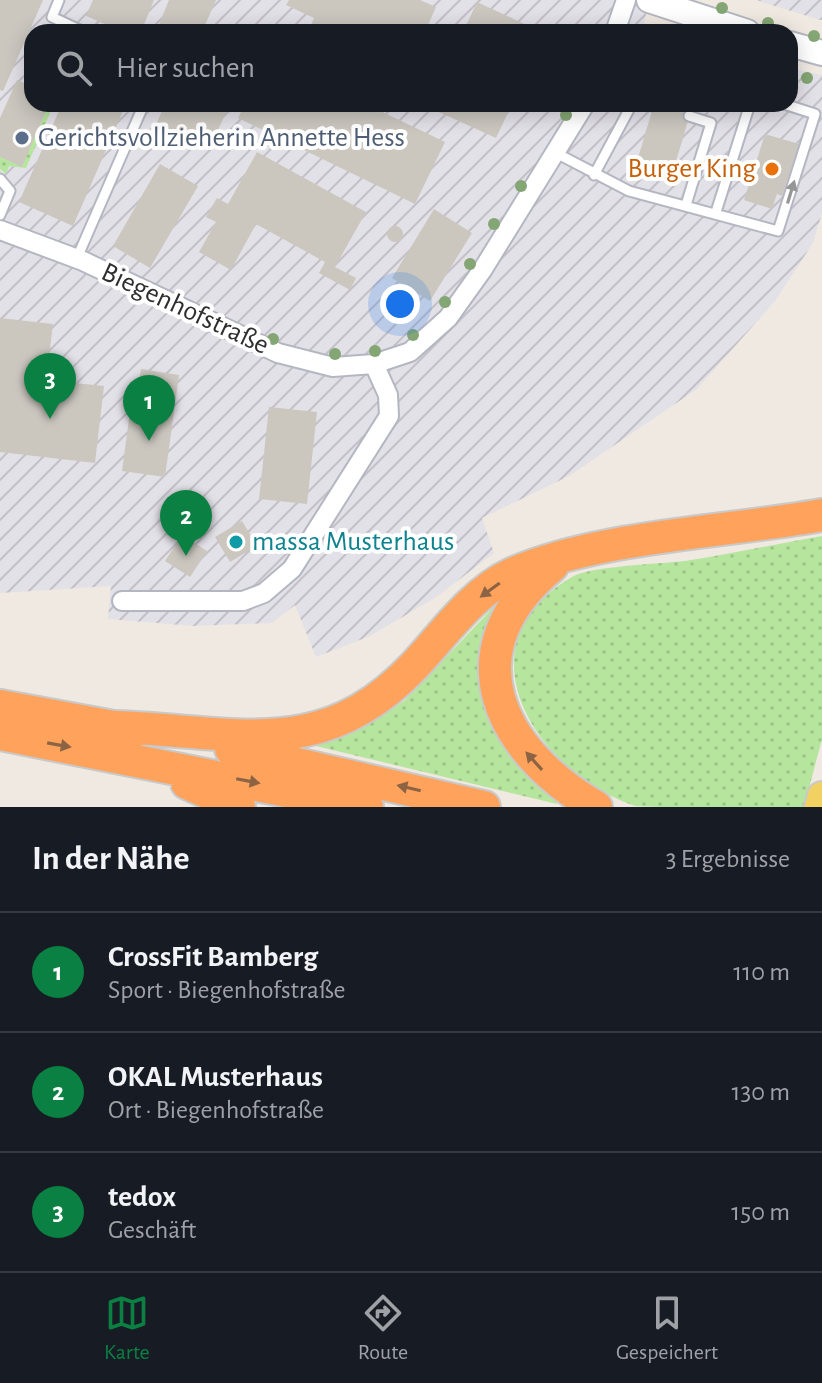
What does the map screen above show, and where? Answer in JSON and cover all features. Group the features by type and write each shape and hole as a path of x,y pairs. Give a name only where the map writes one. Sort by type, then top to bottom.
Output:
{"highway":[{"path":"116,741 290,735 323,729 363,710 386,693 484,593 511,575 603,548 822,515"},
{"path":"560,559 533,582 506,620 498,641 498,695 506,721 524,749 545,773 596,807"},
{"path":"0,706 116,741 367,807"},
{"path":"0,734 116,741 297,763 484,807"},
{"path":"116,741 239,807"}],"main road":[{"path":"819,807 822,796"}],"street":[{"path":"618,24 626,0"},
{"path":"656,2 723,24"},
{"path":"798,46 822,53"},
{"name":"Biegenhofstraße","path":"0,230 77,258 278,353 333,367 374,364 410,352 448,318 483,269 580,112"},
{"path":"122,601 243,601 279,583 292,569 389,416 388,395 374,364"}],"lane":[{"path":"59,0 52,17 67,24"},
{"path":"556,153 629,191 778,231 815,114 798,109"},
{"path":"77,258 141,112"},
{"path":"594,175 628,112"},
{"path":"716,212 747,112"},
{"path":"686,205 711,123 689,116"},
{"path":"0,179 10,191 0,215"}],"shaded area":[{"path":"0,0 649,0 644,24 24,24 24,112 798,112 798,70 822,75 822,213 813,243 775,301 697,389 569,476 482,518 494,553 435,598 370,636 316,657 295,605 272,623 193,626 108,619 111,586 0,593"},
{"path":"756,0 822,0 822,20 820,20"}],"green space":[{"path":"45,112 50,112 26,168 9,166 6,174 0,169 0,157 21,166"},
{"path":"822,536 822,739 804,807 635,806 599,789 567,765 540,737 522,704 514,670 518,637 537,605 572,577 594,570 685,561"},
{"path":"506,594 486,662 483,702 495,733 530,774 555,796 557,804 316,746 364,727 404,701"}],"building":[{"path":"0,0 43,0 32,24 24,24 24,43 3,91 0,90"},
{"path":"93,0 154,0 144,24 104,24 86,16"},
{"path":"169,0 216,0 206,24 159,24"},
{"path":"289,0 420,0 436,7 429,24 311,24 314,18 286,5"},
{"path":"477,2 525,24 467,24"},
{"path":"17,80 24,83 24,112 46,112 22,167 0,157 0,118"},
{"path":"58,112 123,112 73,226 19,202"},
{"path":"162,112 226,112 209,150 185,139 181,147 152,134"},
{"path":"241,112 383,112 445,142 415,204 238,118"},
{"path":"439,112 508,112 496,138"},
{"path":"652,112 691,112 671,178 635,168"},
{"name":"Burger King","path":"765,134 799,144 782,196 777,194 772,209 744,200"},
{"path":"257,152 366,212 335,267 356,278 350,290 319,273 325,262 256,224 231,270 199,252 216,222 206,217 217,198 228,204"},
{"path":"160,164 198,186 150,268 113,246"},
{"path":"434,209 472,233 430,301 392,278"},
{"path":"392,226 398,226 403,234 401,240 392,242 387,237 387,231"},
{"path":"0,318 53,324 46,380 104,386 95,463 0,452"},
{"path":"141,369 179,375 165,477 122,471 131,404 136,404"},
{"path":"269,407 317,412 307,504 259,499"},
{"name":"massa Musterhaus","path":"242,521 257,546 230,562 215,537"},
{"path":"182,535 207,551 190,577 165,561"}],"place":[{"name":"Gerichtsvollzieherin Annette Hess","path":"22,138"},
{"name":"Burger King","path":"772,169"},
{"name":"tedox","path":"50,419"},
{"name":"CrossFit Bamberg","path":"149,441"},
{"name":"massa Musterhaus","path":"236,542"},
{"name":"OKAL Musterhaus","path":"186,556"}]}
